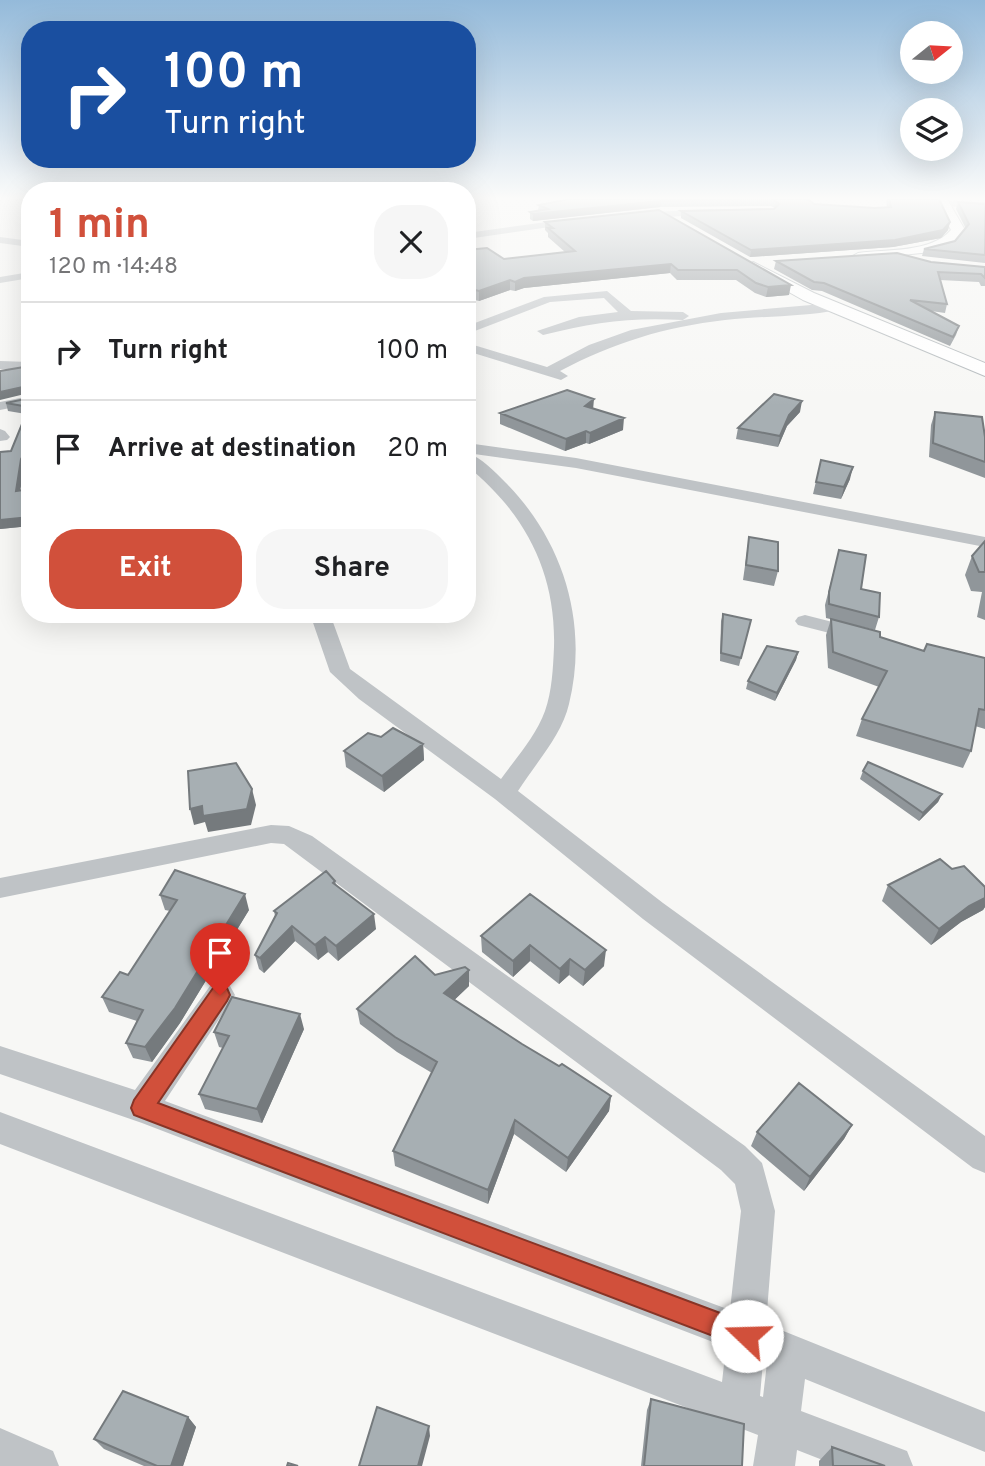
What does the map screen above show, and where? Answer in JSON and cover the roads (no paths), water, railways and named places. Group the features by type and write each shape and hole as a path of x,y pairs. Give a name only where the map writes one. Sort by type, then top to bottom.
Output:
{"street":[{"path":"754,267 796,292 950,352 985,370"},
{"path":"0,280 21,276"},
{"path":"476,326 553,298 608,295 626,313"},
{"path":"548,372 581,344 721,317 834,307"},
{"path":"532,328 626,313 721,317"},
{"path":"500,317 581,344"},
{"path":"476,350 564,376"},
{"path":"0,365 21,366"},
{"path":"0,406 21,402"},
{"path":"476,450 576,463 985,542"},
{"path":"476,466 525,512 552,561 566,629 563,671 555,715 504,793"},
{"path":"805,621 882,641"},
{"path":"323,623 341,672 367,694 504,793 653,911 985,1156"},
{"path":"0,888 271,834 289,835 303,843 733,1158 750,1175 758,1211 740,1408"},
{"path":"142,1108 220,995"},
{"path":"0,1060 142,1108 747,1336 788,1355 985,1432"},
{"path":"0,1129 892,1466"},
{"path":"774,1466 788,1355"},
{"path":"0,1449 38,1466"}]}
